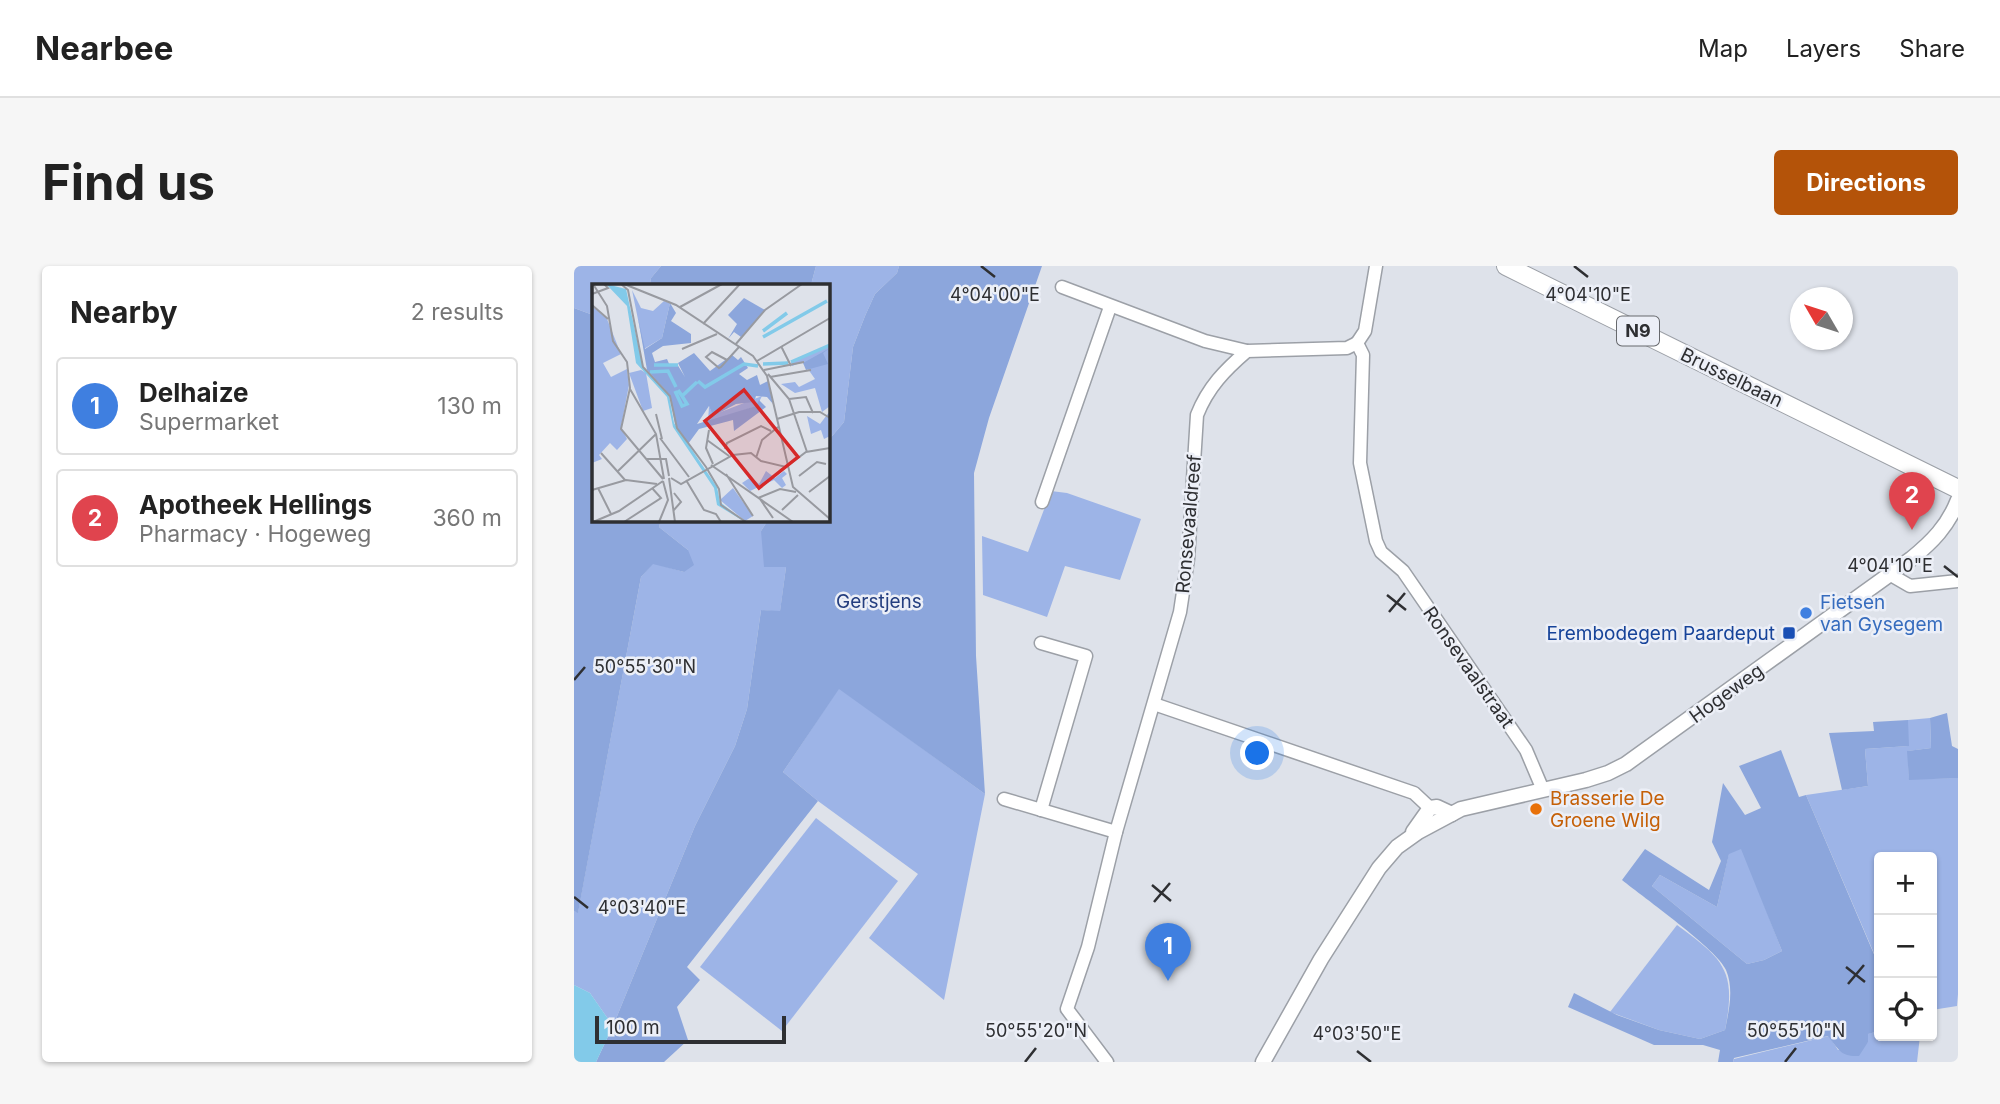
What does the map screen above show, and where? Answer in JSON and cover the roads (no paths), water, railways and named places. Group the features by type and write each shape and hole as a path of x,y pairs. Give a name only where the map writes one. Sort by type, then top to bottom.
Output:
{"main road":[{"name":"Brusselbaan","path":"1506,266 1958,489"}],"street":[{"name":"Ronsevaalstraat","path":"1376,266 1365,331 1357,343 1363,355 1360,463 1376,541 1381,552 1403,571 1526,751 1542,790"},
{"path":"1062,287 1205,341 1247,351 1347,348 1357,343"},
{"path":"1042,502 1110,307"},
{"name":"Ronsevaaldreef","path":"1107,1062 1068,1009 1088,947 1116,832 1180,612 1188,559 1197,415 1213,383 1247,351"},
{"name":"Hogeweg","path":"1262,1062 1321,959 1379,868 1397,847 1461,809 1597,776 1626,764 1892,575 1934,541 1952,515 1958,500"},
{"path":"1892,575 1910,586 1958,581"},
{"path":"1041,643 1086,656 1041,810"},
{"path":"1154,704 1414,793 1430,808 1437,807 1452,814"},
{"path":"1004,799 1116,832"},
{"name":"Hogeweg","path":"1408,839 1430,808"}],"place":[{"name":"Apotheek Hellings","path":"1912,530"},
{"name":"Fietsen van Gysegem","path":"1806,613"},
{"name":"Erembodegem Paardeput","path":"1789,633"},
{"name":"Brasserie De Groene Wilg","path":"1536,809"},
{"name":"Delhaize","path":"1168,981"}],"park label":[{"name":"Gerstjens","path":"879,601"}]}
